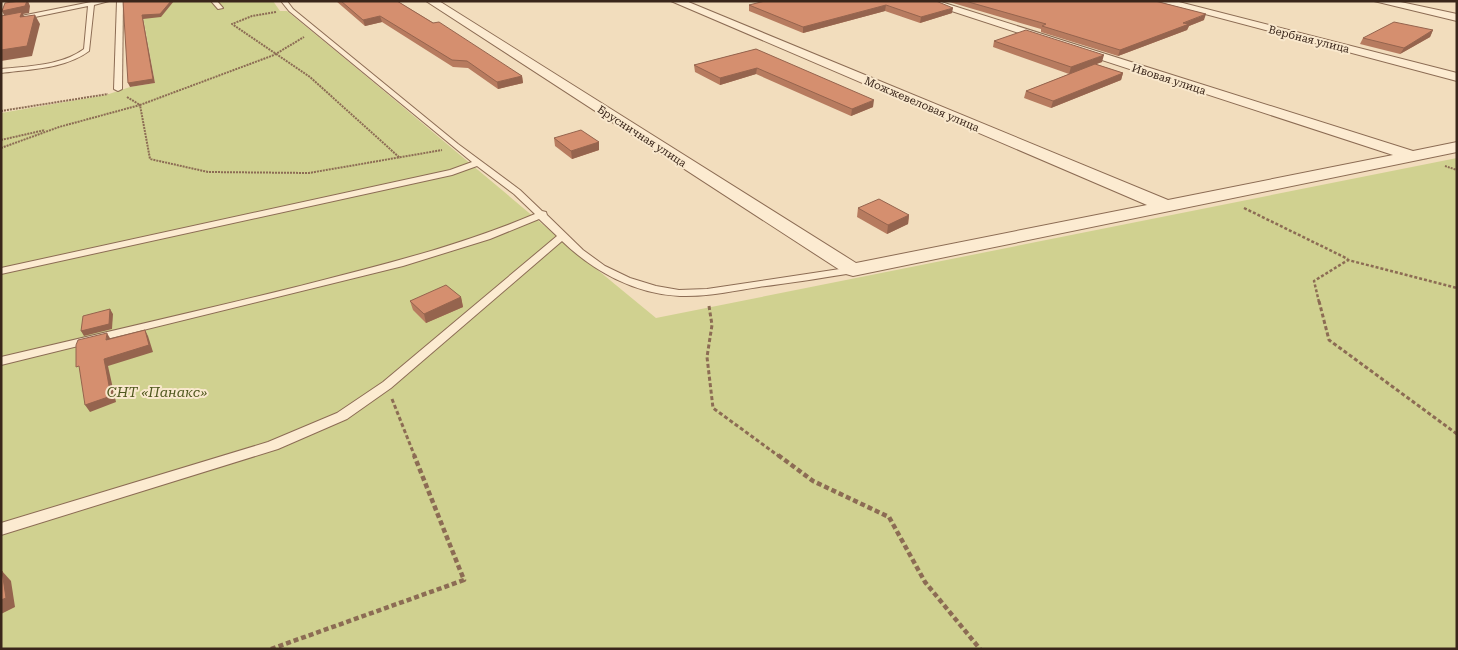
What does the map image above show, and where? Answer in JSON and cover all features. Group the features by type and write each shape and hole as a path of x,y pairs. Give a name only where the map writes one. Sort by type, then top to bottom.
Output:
{"street":[{"name":"Брусничная улица","path":"431,1 853,270"},
{"name":"Можжевеловая улица","path":"676,1 1168,207"},
{"name":"Ивовая улица","path":"926,1 1413,156"},
{"name":"Вербная улица","path":"1161,1 1457,77"},
{"path":"1379,1 1457,18"},
{"path":"853,270 1457,147"}],"lane":[{"path":"1,22 106,1"},
{"path":"118,89 120,1"},
{"path":"214,1 220,8"},
{"path":"284,1 291,10 455,146 543,214 562,236 601,268 626,280 654,289 679,293 707,292 853,270"},
{"path":"1,71 62,61 83,54 87,50 91,5"},
{"path":"1,271 452,172 478,163"},
{"path":"1,361 122,334 412,260 479,240 543,214"},
{"path":"1,529 273,446 342,416 387,386 562,236"}],"path":[{"path":"291,10 252,16 232,24 274,55 310,77 400,158"},
{"path":"1,140 59,127 140,105 274,55 316,30"},
{"path":"1,111 109,94"},
{"path":"140,105 150,159 208,172 309,173 433,153 455,146"},
{"path":"1,148 59,127"},
{"path":"1220,196 1348,260 1457,288"},
{"path":"1348,260 1314,281 1329,340 1457,434"},
{"path":"707,292 712,325 707,357 713,408 813,481 889,517 925,582 980,649"},
{"path":"271,649 464,580 387,386"}],"green space":[{"name":"СНТ «Панакс»","path":"140,1 273,1 280,11 287,11 656,318 1457,158 1457,649 1,649 1,113 106,95 130,87 155,83"}],"building":[{"path":"27,1 25,6 2,11 5,3"},
{"path":"123,1 171,1 160,14 142,15 153,79 128,83"},
{"path":"341,1 397,1 433,23 439,22 522,76 497,82 467,61 452,60 380,16 363,20"},
{"path":"765,1 936,1 953,8 921,17 886,5 803,27 749,5"},
{"path":"965,1 1155,1 1206,14 1183,23 1189,24 1120,50 1042,26 1046,24"},
{"path":"22,12 20,17 35,15 27,46 1,50 1,16"},
{"path":"1394,22 1433,30 1404,48 1363,38"},
{"path":"1026,30 1104,55 1071,67 994,41"},
{"path":"756,49 874,100 852,109 757,68 720,78 694,65"},
{"path":"1095,64 1123,73 1053,101 1026,91"},
{"path":"581,130 599,142 571,151 554,138"},
{"path":"879,199 909,215 888,225 858,208"},
{"path":"446,285 461,297 424,314 410,301"},
{"path":"110,309 109,324 81,331 83,316"},
{"path":"145,330 149,345 104,359 111,396 85,405 79,366 76,367 76,345 78,340 107,333 106,340"},
{"path":"1,571 6,598 1,600"}]}
